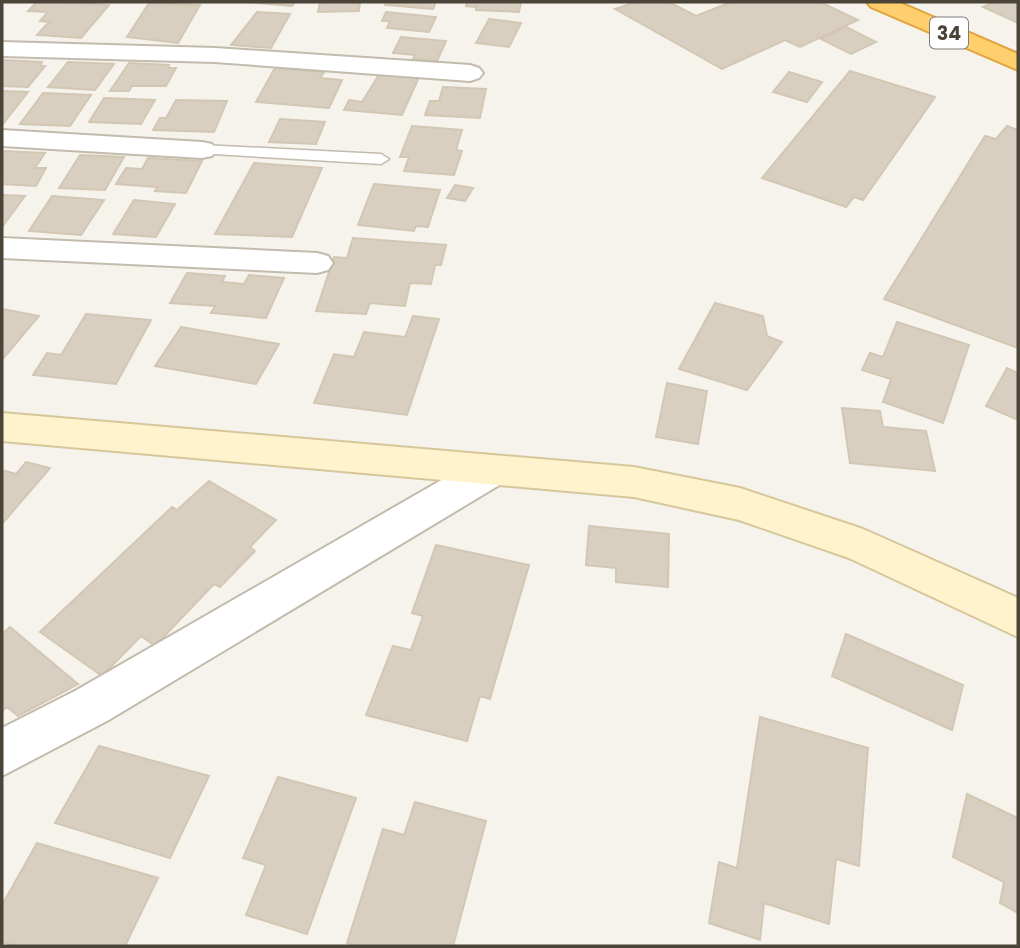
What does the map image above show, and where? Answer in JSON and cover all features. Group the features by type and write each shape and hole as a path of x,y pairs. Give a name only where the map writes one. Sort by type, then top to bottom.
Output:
{"highway":[{"name":"34","path":"879,2 1018,64"}],"street":[{"path":"2,49 215,55 470,73"},
{"path":"2,138 202,150"},
{"path":"2,248 317,263"},
{"path":"2,427 634,482 740,504 863,546 1018,616"},
{"path":"2,753 91,706 492,470"}],"lane":[{"path":"202,150 381,159"}],"building":[{"path":"37,2 109,5 81,38 37,35 49,22 40,21 48,12 28,11"},
{"path":"246,2 295,2 292,6"},
{"path":"320,2 360,2 359,11 318,12"},
{"path":"387,2 436,2 433,9 385,5"},
{"path":"467,2 521,2 519,12 476,10 476,7 466,6"},
{"path":"635,2 669,2 696,16 731,2 820,2 858,20 800,47 785,40 722,69 615,9"},
{"path":"993,2 1018,2 1018,23 983,7"},
{"path":"149,3 200,5 178,43 127,37"},
{"path":"257,12 290,14 271,48 231,45"},
{"path":"386,12 436,17 429,32 387,28 390,21 382,21"},
{"path":"489,19 521,23 509,47 476,43"},
{"path":"846,27 876,42 851,54 821,39"},
{"path":"401,37 446,41 437,61 413,59 415,55 393,53"},
{"path":"2,60 42,62 40,66 45,66 28,87 2,86"},
{"path":"68,62 114,64 95,90 48,87"},
{"path":"129,63 169,65 168,68 176,68 166,86 132,86 129,91 110,91"},
{"path":"275,68 324,72 320,78 342,80 329,108 256,102"},
{"path":"850,71 935,97 863,200 854,197 846,207 762,178"},
{"path":"789,72 822,82 807,102 773,92"},
{"path":"380,73 419,77 402,115 344,110 349,100 362,102"},
{"path":"443,87 486,89 480,118 425,115 430,101 439,101"},
{"path":"2,91 28,92 3,124 2,124"},
{"path":"43,93 91,95 70,126 20,124"},
{"path":"104,98 155,100 141,124 89,122"},
{"path":"176,100 227,101 214,132 153,130 160,118 166,118"},
{"path":"280,119 325,122 316,144 269,142"},
{"path":"412,126 462,130 456,150 462,151 454,175 404,171 409,157 400,157"},
{"path":"1007,126 1018,130 1018,348 884,299 985,136 996,139"},
{"path":"2,151 45,153 35,168 46,168 36,186 2,184"},
{"path":"80,155 124,157 105,190 59,188"},
{"path":"148,158 202,161 186,193 155,191 157,187 116,184 126,168 142,169"},
{"path":"254,163 322,168 292,237 215,234"},
{"path":"374,184 440,190 428,227 416,226 414,231 358,225"},
{"path":"455,185 473,188 465,201 447,198"},
{"path":"2,195 25,196 2,227"},
{"path":"52,196 104,200 81,235 29,231"},
{"path":"134,200 175,204 156,237 113,234"},
{"path":"353,238 446,245 441,265 435,265 431,284 410,283 405,306 370,303 366,314 316,311 334,257 347,258"},
{"path":"187,273 225,276 222,282 244,284 249,275 284,278 266,318 211,313 215,306 170,303"},
{"path":"715,303 763,316 767,336 782,342 747,390 679,369"},
{"path":"2,309 39,316 2,360"},
{"path":"86,314 151,320 116,384 33,375 47,353 61,355"},
{"path":"413,316 439,319 407,415 314,403 334,354 354,357 364,332 405,337"},
{"path":"897,322 969,345 943,423 883,402 891,379 862,370 870,353 883,357"},
{"path":"181,327 279,344 256,384 155,366"},
{"path":"1007,368 1018,373 1018,420 986,406"},
{"path":"667,383 707,391 698,444 656,437"},
{"path":"842,408 880,411 883,427 926,431 935,471 850,463"},
{"path":"26,462 50,468 2,524 2,470 16,474"},
{"path":"209,481 276,520 250,547 255,551 220,587 214,584 155,646 141,636 102,676 40,632 172,507 177,510"},
{"path":"589,526 669,534 668,587 616,582 616,568 586,565"},
{"path":"436,545 529,565 490,699 480,696 467,741 366,715 393,646 411,650 423,616 412,613"},
{"path":"10,627 78,684 18,716 7,707 2,711 2,634"},
{"path":"846,634 963,685 952,730 832,676"},
{"path":"760,717 868,748 859,866 836,859 829,924 764,903 760,940 709,923 719,862 737,868"},
{"path":"99,746 209,776 170,858 55,823"},
{"path":"278,777 356,798 307,934 246,915 266,865 243,858"},
{"path":"967,794 1018,818 1018,913 1000,903 1004,882 953,857"},
{"path":"415,802 486,821 453,946 357,946 347,943 383,829 404,835"},
{"path":"37,843 158,878 125,946 17,946 2,942 2,905"}]}
